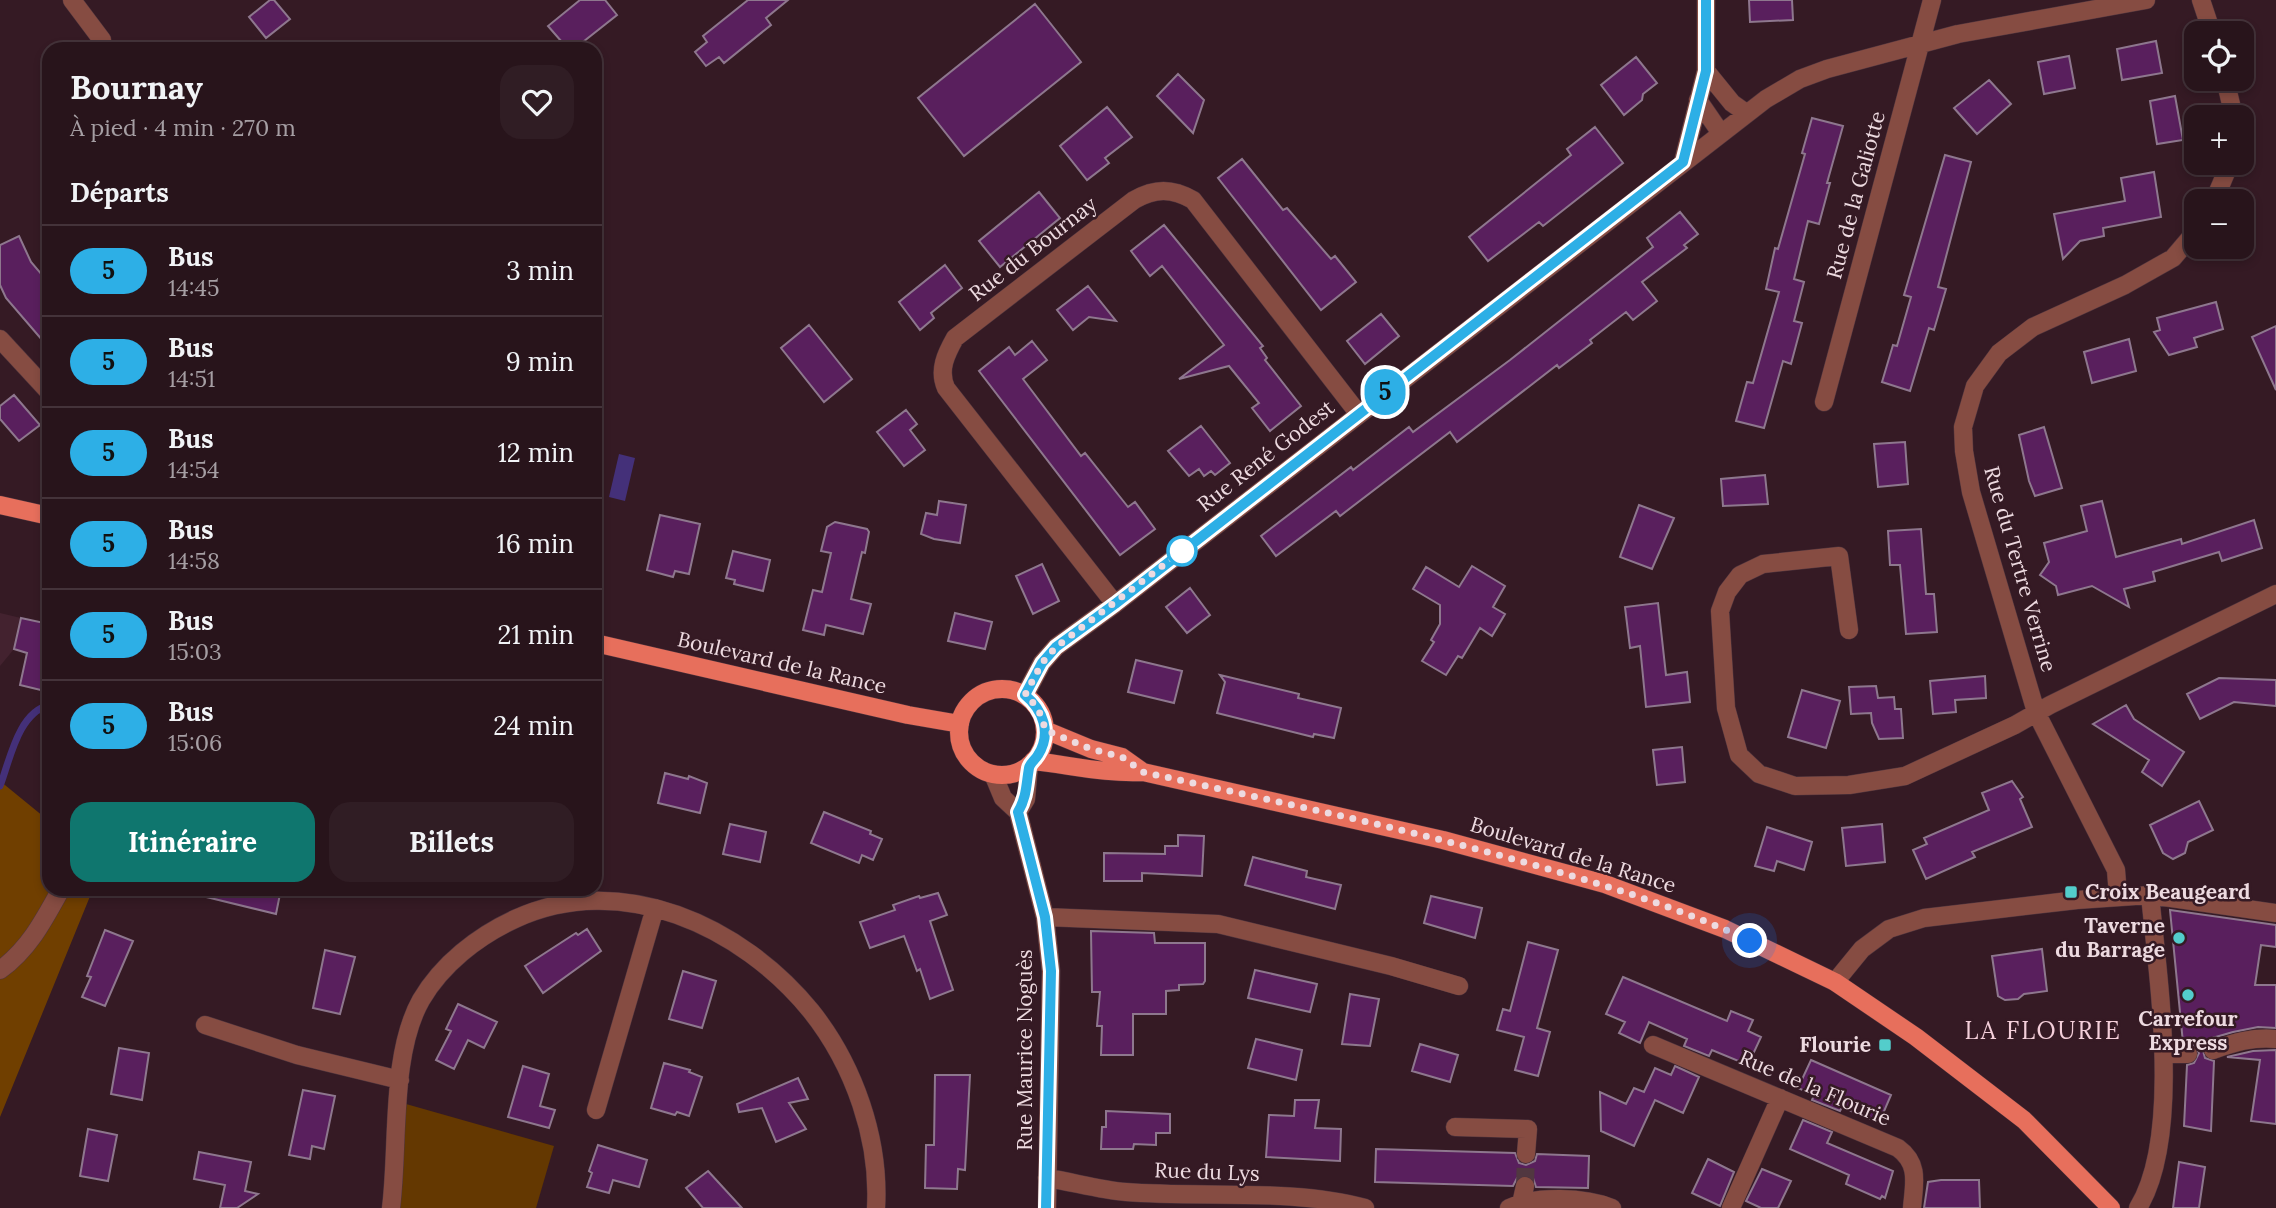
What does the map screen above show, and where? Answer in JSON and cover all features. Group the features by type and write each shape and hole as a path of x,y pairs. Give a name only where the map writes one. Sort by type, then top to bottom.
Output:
{"main road":[{"path":"0,505 42,514"},
{"name":"Boulevard de la Rance","path":"602,645 908,715 960,724"},
{"path":"1012,690 1025,695 1035,704 1042,716 1045,730 1043,746 1031,763 1006,774 993,774 981,769 963,750 960,724 964,711 973,700 985,692 1012,690"},
{"name":"Boulevard de la Rance","path":"1045,730 1091,749 1122,757 1143,772"},
{"name":"Boulevard de la Rance","path":"1031,763 1086,767 1118,773 1143,772 1443,840 1605,884 1725,929 1835,982 1916,1037 2024,1120 2111,1208"}],"street":[{"path":"72,0 102,40"},
{"path":"1683,162 1706,71 1706,0"},
{"name":"Rue de la Galiotte","path":"1824,402 1932,0"},
{"name":"Rue René Godest","path":"1025,695 1042,663 1056,647 1766,99 1800,79 1827,69 1958,34 2146,0"},
{"path":"2201,0 2208,21"},
{"path":"1706,71 1732,103 1746,113"},
{"path":"1698,100 1720,132"},
{"name":"Rue du Bournay","path":"1115,604 946,388 942,378 944,357 955,338 1134,200 1147,192 1160,189 1181,193 1193,200 1358,413"},
{"name":"Rue du Tertre Verrine","path":"2118,896 2116,870 2036,712 1971,492 1963,427 1975,386 1998,353 2033,327 2125,285 2173,258 2184,245"},
{"path":"0,338 42,384"},
{"path":"1849,630 1839,556 1763,564 1740,575 1727,592 1720,611 1726,708 1739,755 1759,774 1795,786 1849,785 1905,776 2015,725 2036,712 2276,594"},
{"path":"1018,812 1026,799 1031,763"},
{"name":"Rue Maurice Noguès","path":"993,774 1003,798 1018,812 1045,917 1051,971 1046,1208"},
{"path":"2138,1208 2153,1176 2165,1054 2150,895"},
{"path":"1835,982 1862,949 1889,929 1906,922 1938,916 2118,896 2150,895 2276,913"},
{"path":"0,971 17,957 39,929 57,896"},
{"path":"391,1208 406,1034 422,999 453,960 491,930 536,909 580,900 620,901 655,908 706,927 746,950 781,979 829,1037 854,1085 867,1126 877,1179 876,1208"},
{"path":"596,1110 655,908"},
{"path":"1045,917 1218,924 1391,966 1459,986"},
{"path":"205,1026 297,1055 400,1080"},
{"path":"2213,1050 2258,1037 2276,1039"},
{"name":"Rue de la Flourie","path":"1653,1045 1898,1148 1909,1156 1914,1170 1912,1208"},
{"path":"2165,1054 2188,1054"},
{"path":"1731,1208 1780,1098"},
{"path":"1455,1127 1528,1129 1526,1154"},
{"name":"Rue du Lys","path":"1047,1178 1124,1192 1342,1201 1365,1208"},
{"path":"1518,1199 1606,1205"}],"shaded area":[{"path":"619,454 635,458 625,501 609,497"},
{"path":"0,613 21,618 14,649 0,666"},
{"path":"0,781 42,815 42,896 90,896 0,1117"},
{"path":"399,1102 554,1146 536,1208 391,1208"}],"building":[{"path":"270,0 274,0 290,19 266,38 249,17"},
{"path":"580,0 605,0 617,15 583,42 562,42 548,26"},
{"path":"748,0 788,0 766,18 771,25 724,63 719,57 706,66 695,52 707,42 703,36"},
{"path":"1749,0 1792,0 1793,20 1750,22"},
{"path":"1035,4 1081,62 964,156 918,98"},
{"path":"2156,41 2162,73 2122,80 2117,49"},
{"path":"2069,56 2075,88 2044,94 2038,62"},
{"path":"1636,57 1657,83 1624,115 1601,85"},
{"path":"1178,74 1204,100 1193,133 1157,96"},
{"path":"1989,80 2011,104 1977,134 1954,108"},
{"path":"2175,96 2183,140 2157,144 2150,101"},
{"path":"1107,107 1132,137 1105,158 1109,163 1087,180 1060,146"},
{"path":"1812,118 1843,126 1819,224 1808,221 1794,279 1804,282 1794,321 1802,323 1791,364 1783,361 1764,428 1736,421 1747,382 1753,383 1779,292 1766,289 1775,248 1778,249 1805,154 1802,153"},
{"path":"1595,127 1623,163 1543,226 1539,222 1488,261 1469,237 1571,155 1567,149"},
{"path":"1945,155 1971,162 1938,287 1946,289 1934,330 1929,328 1910,391 1882,382 1893,345 1897,346 1911,297 1904,295"},
{"path":"1242,159 1283,210 1287,208 1331,259 1335,256 1356,282 1321,310 1218,178"},
{"path":"2154,172 2161,217 2103,228 2104,236 2080,241 2063,259 2054,214 2125,201 2121,178"},
{"path":"1039,192 1060,218 1000,267 979,241"},
{"path":"1680,212 1698,234 1684,245 1687,248 1642,282 1657,301 1633,320 1626,312 1590,340 1592,343 1559,368 1557,365 1457,442 1450,432 1340,516 1336,511 1276,556 1261,536 1351,467 1353,470 1409,427 1413,432 1510,360 1653,247 1647,238"},
{"path":"1164,225 1263,346 1260,348 1267,358 1265,360 1301,406 1270,431 1252,408 1259,403 1229,366 1179,379 1224,345 1162,266 1150,276 1131,251"},
{"path":"19,236 31,262 42,275 42,340 6,298 0,285 0,245"},
{"path":"945,265 962,288 931,313 934,318 920,330 899,302"},
{"path":"1088,286 1116,321 1089,317 1073,330 1057,310"},
{"path":"2216,302 2223,329 2194,338 2197,347 2169,355 2154,332 2160,330 2157,318"},
{"path":"1381,314 1399,336 1365,364 1347,341"},
{"path":"809,325 852,379 824,402 781,348"},
{"path":"2276,326 2276,390 2252,337"},
{"path":"2129,339 2136,371 2092,383 2084,352"},
{"path":"1032,341 1047,360 1023,379 1081,456 1085,453 1128,507 1135,502 1155,529 1120,555 979,371 1009,347 1015,355"},
{"path":"14,395 40,425 19,441 0,419 0,406"},
{"path":"906,410 917,424 910,430 925,450 904,466 877,432"},
{"path":"1201,426 1230,463 1215,475 1211,471 1204,476 1199,469 1189,476 1168,451"},
{"path":"2044,427 2062,488 2035,496 2019,435"},
{"path":"1905,442 1908,484 1878,487 1874,444"},
{"path":"1765,475 1768,504 1723,506 1721,479"},
{"path":"939,501 966,505 960,543 921,534 926,513 937,515"},
{"path":"2102,501 2116,557 2181,539 2182,544 2254,520 2262,548 2222,561 2219,552 2153,572 2155,581 2124,589 2129,607 2092,586 2058,595 2056,586 2040,575 2049,562 2044,543 2087,531 2081,506"},
{"path":"1639,505 1674,518 1652,569 1620,557"},
{"path":"660,515 700,524 689,574 675,571 673,577 647,570"},
{"path":"835,522 867,529 869,532 851,599 871,604 863,634 826,625 824,635 803,630 813,590 822,592 831,553 821,551 827,527"},
{"path":"1921,529 1926,594 1934,594 1937,632 1906,634 1900,565 1890,565 1888,531"},
{"path":"733,551 770,560 763,591 734,584 735,580 726,578"},
{"path":"1042,564 1059,601 1033,614 1016,576"},
{"path":"1472,566 1505,586 1493,607 1505,614 1492,636 1480,628 1462,658 1458,656 1446,675 1422,661 1434,642 1431,640 1440,624 1440,605 1413,589 1426,567 1459,587"},
{"path":"1190,588 1210,615 1187,633 1166,607"},
{"path":"1658,603 1666,675 1687,672 1690,702 1646,707 1640,646 1630,648 1625,607"},
{"path":"955,613 992,622 985,649 948,641"},
{"path":"21,618 42,622 42,690 20,685 27,653 14,649"},
{"path":"1136,660 1182,671 1174,703 1128,692"},
{"path":"1220,675 1299,694 1298,698 1341,708 1334,738 1314,734 1313,737 1217,713 1225,682"},
{"path":"1985,676 1986,698 1955,700 1956,712 1933,714 1930,681"},
{"path":"2219,678 2276,680 2276,706 2234,702 2200,719 2187,694"},
{"path":"1876,686 1878,698 1894,697 1895,709 1901,709 1903,738 1879,739 1871,713 1851,714 1849,687"},
{"path":"1802,690 1840,701 1826,748 1788,737"},
{"path":"2126,705 2134,719 2184,752 2162,786 2142,772 2149,760 2093,724"},
{"path":"1682,747 1685,782 1657,785 1653,750"},
{"path":"665,773 688,779 689,776 707,783 700,813 658,803"},
{"path":"2012,781 2023,797 2020,799 2032,827 1972,852 1975,857 1926,879 1913,850 1927,844 1924,838 1989,810 1982,793"},
{"path":"2199,801 2213,830 2188,842 2185,853 2173,859 2163,853 2150,825"},
{"path":"824,812 871,831 870,834 882,839 873,860 862,855 859,863 811,843"},
{"path":"730,824 766,832 760,862 723,854"},
{"path":"1882,824 1885,862 1846,866 1842,828"},
{"path":"1767,827 1812,842 1804,870 1777,861 1774,871 1755,866"},
{"path":"1178,835 1204,836 1202,876 1142,873 1142,881 1104,881 1104,853 1165,854 1165,846 1178,846"},
{"path":"1253,857 1307,871 1306,877 1341,885 1335,909 1245,885"},
{"path":"938,893 947,915 930,921 953,990 930,999 920,969 917,971 904,936 870,948 860,922 895,910 893,905"},
{"path":"202,896 280,896 276,914"},
{"path":"1431,896 1482,908 1475,938 1424,923"},
{"path":"2170,910 2276,925 2276,947 2261,945 2255,985 2276,985 2276,1028 2258,1027 2233,1032 2209,1039 2202,1047 2205,1058 2214,1061 2211,1131 2184,1126 2187,1065 2194,1063 2199,1053 2194,1045 2183,1043"},
{"path":"587,929 601,951 543,993 525,966 576,933 578,935"},
{"path":"105,930 133,941 105,1006 82,997"},
{"path":"1091,931 1154,933 1155,943 1205,943 1203,984 1179,985 1179,990 1166,991 1166,1014 1133,1014 1133,1055 1101,1055 1102,1026 1097,1026 1100,992 1092,992"},
{"path":"1528,942 1558,950 1537,1028 1550,1032 1538,1076 1515,1070 1524,1037 1497,1030 1503,1009 1510,1011"},
{"path":"2042,949 2047,991 2024,994 2018,999 2005,1000 1998,996 1992,956"},
{"path":"325,950 355,957 340,1014 313,1008"},
{"path":"1255,970 1317,984 1310,1012 1248,998"},
{"path":"683,971 716,981 702,1028 669,1019"},
{"path":"1623,977 1727,1021 1731,1011 1753,1020 1748,1031 1761,1037 1748,1065 1712,1050 1709,1056 1684,1046 1687,1039 1649,1022 1640,1043 1619,1033 1625,1022 1606,1014"},
{"path":"1350,994 1379,999 1370,1046 1342,1044"},
{"path":"458,1004 497,1022 484,1048 468,1040 454,1069 436,1060 451,1031 446,1029"},
{"path":"1256,1039 1302,1050 1296,1080 1248,1068"},
{"path":"1420,1044 1458,1055 1450,1082 1412,1071"},
{"path":"119,1048 149,1053 142,1100 111,1094"},
{"path":"2276,1050 2276,1124 2251,1121 2260,1060 2227,1057 2253,1051"},
{"path":"1811,1060 1891,1095 1879,1123 1842,1107 1840,1111 1812,1100 1814,1095 1798,1088"},
{"path":"664,1063 690,1070 689,1072 702,1077 689,1116 651,1108"},
{"path":"523,1066 549,1074 540,1106 555,1110 549,1128 508,1117"},
{"path":"1675,1066 1699,1077 1683,1113 1655,1100 1634,1146 1601,1131 1600,1092 1626,1104 1634,1088 1644,1092 1655,1068 1671,1075"},
{"path":"935,1075 970,1075 965,1170 958,1169 957,1189 925,1188 926,1145 934,1145"},
{"path":"798,1078 808,1099 789,1103 806,1129 776,1142 762,1108 739,1112 737,1104"},
{"path":"303,1090 335,1096 324,1149 312,1146 310,1159 289,1155"},
{"path":"1295,1100 1319,1100 1315,1128 1341,1129 1340,1161 1266,1157 1269,1115 1294,1116"},
{"path":"1106,1111 1170,1114 1170,1133 1156,1133 1156,1145 1134,1144 1133,1149 1101,1149"},
{"path":"1803,1120 1832,1132 1827,1143 1893,1171 1885,1198 1882,1196 1880,1199 1846,1184 1849,1175 1790,1149"},
{"path":"88,1129 117,1135 108,1181 80,1176"},
{"path":"598,1145 647,1160 639,1187 613,1180 609,1193 587,1187 592,1173 589,1171"},
{"path":"1376,1149 1515,1153 1519,1163 1526,1165 1535,1161 1537,1154 1589,1156 1588,1188 1536,1187 1533,1178 1527,1175 1517,1178 1513,1186 1375,1182"},
{"path":"199,1152 251,1162 245,1191 258,1194 237,1208 220,1208 225,1185 194,1179"},
{"path":"1708,1159 1734,1172 1720,1206 1692,1193"},
{"path":"2179,1162 2205,1167 2199,1208 2173,1208"},
{"path":"1762,1169 1791,1181 1778,1208 1761,1208 1746,1201"},
{"path":"708,1171 742,1208 703,1208 686,1188"},
{"path":"1979,1180 1980,1208 1924,1208 1928,1182"}],"waterway":[{"path":"0,786 23,727 30,717 42,708"}],"tunnel":[{"path":"1525,1186 1526,1154"}],"bus line":[{"name":"5","path":"1046,1208 1051,971 1045,917 1018,812 1026,799 1029,765 1037,757 1045,738 1042,716 1035,704 1025,695 1042,663 1056,647 1683,162 1706,71 1706,0"}],"place":[{"name":"Croix Beaugeard","path":"2071,892"},
{"name":"Taverne du Barrage","path":"2179,938"},
{"name":"Carrefour Express","path":"2188,995"},
{"name":"Flourie","path":"1885,1045"}],"district":[{"name":"LA FLOURIE","path":"2043,1031"}],"route":[{"path":"1182,551 1056,647 1042,663 1025,695 1035,704 1042,716 1045,730 1091,749 1122,757 1143,772 1443,840 1605,884 1750,941"}]}
